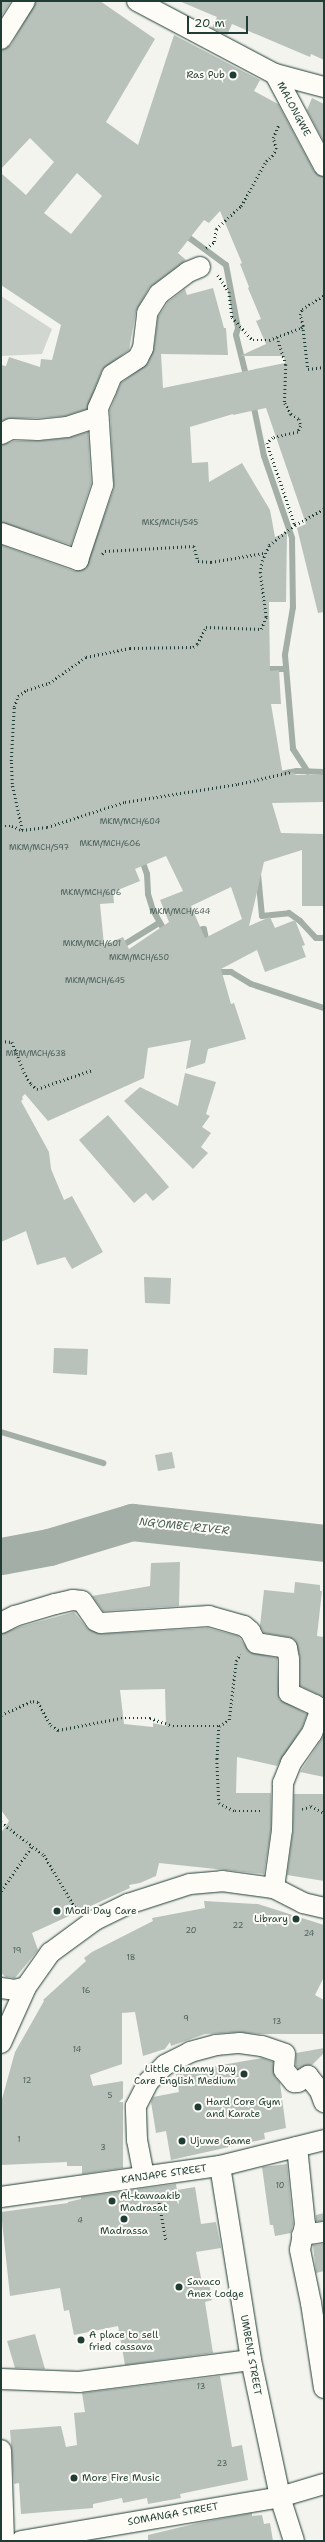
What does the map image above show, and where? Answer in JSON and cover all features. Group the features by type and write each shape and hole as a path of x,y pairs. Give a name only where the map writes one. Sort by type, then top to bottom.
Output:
{"street":[{"path":"1,39 25,1"},
{"path":"137,1 275,74 324,86"},
{"name":"MALONGWE","path":"275,74 324,166"},
{"path":"1,533 78,560 103,485 98,408 112,375 138,358 143,348 147,314 159,294 188,272 200,267"},
{"path":"1,434 11,429 38,430 67,427 98,417"},
{"path":"1,1623 15,1616 73,1600 82,1601 96,1621 101,1623 209,1616 236,1623 250,1631 256,1643 287,1648 289,1659 289,1693 319,1708 312,1733 291,1763 282,1783 281,1843 274,1888"},
{"path":"1,2043 26,1987 50,1953 95,1920 128,1904 190,1884 222,1881 274,1888 304,1903 324,1908"},
{"path":"1,1988 15,1990 26,1987"},
{"path":"149,2176 137,2140 136,2106 148,2082 164,2065 190,2052 216,2045 240,2043 262,2046 285,2054 284,2070 294,2082 298,2082 308,2076 320,2091 324,2102"},
{"name":"KANJAPE STREET","path":"1,2196 220,2166 324,2140"},
{"path":"297,2147 305,2224 300,2250 312,2303 324,2388"},
{"name":"UMBENI STREET","path":"220,2166 251,2360 280,2497 294,2541"},
{"path":"302,2235 324,2232"},
{"path":"1,2378 79,2382 251,2360"},
{"path":"1,2450 4,2541"},
{"name":"SOMANGA STREET","path":"21,2541 280,2497 324,2484"}],"path":[{"path":"297,113 277,126 273,138 276,148 272,156 266,161 240,206 216,229 214,242 201,253 204,262 200,267 207,278 218,275 228,292 232,317 242,330 253,340 262,341 277,337 303,326"},
{"path":"324,295 302,309 300,314 303,326 308,369 311,371 324,367"},
{"path":"277,337 286,365 285,403 291,414 299,419 301,426 298,432 272,438 267,443 295,525"},
{"path":"22,830 12,784 11,761 14,707 18,696 27,690 49,683 86,657 130,648 193,647 197,644 206,628 261,628 266,617 260,573 264,553 269,544 295,525 324,509"},
{"path":"78,560 94,564 98,562 105,551 194,546 198,561 211,562 264,553"},
{"path":"1,826 12,826 22,830 47,827 125,802 238,784 291,772"},
{"path":"1,1041 12,1042 30,1084 37,1089 92,1070"},
{"path":"1,1715 33,1701 38,1702 51,1725 58,1730 67,1730 107,1719 128,1718 150,1718 173,1726 219,1726 228,1720 236,1661 248,1643 250,1631"},
{"path":"219,1726 217,1759 219,1803 235,1810 282,1812"},
{"path":"1,1822 50,1862 78,1913 84,1919 95,1920"},
{"path":"1,1891 32,1846"},
{"path":"149,2176 166,2240"}],"shaded area":[{"path":"1,296 52,329 42,354 1,356"}],"building":[{"path":"1,1 11,1 1,17"},
{"path":"36,1 100,1 155,39 106,122 138,145 174,35 260,80 254,91 278,104 314,171 324,177 324,612 318,613 297,528 306,524 266,408 233,414 190,427 192,463 208,462 209,482 242,463 270,510 275,537 287,532 286,602 269,602 270,671 279,670 281,704 271,704 283,775 294,772 294,775 324,775 324,802 272,803 281,833 324,834 324,906 302,906 302,850 264,862 249,926 270,917 275,928 295,920 305,945 302,946 306,957 265,972 257,950 221,969 231,1004 234,1003 246,1039 208,1049 205,1063 186,1069 191,1040 148,1048 144,1078 48,1121 25,1094 22,1097 23,1099 21,1101 49,1152 51,1169 64,1200 72,1196 103,1252 72,1269 65,1257 37,1265 26,1231 1,1242 1,545 74,571 86,568 114,488 110,410 121,383 148,363 154,349 158,317 168,302 185,289 187,295 213,288 224,328 226,328 228,355 161,354 163,388 285,363 284,356 240,356 266,344 256,321 261,319 248,288 249,287 240,264 242,263 220,211 209,223 204,220 178,253 186,260 149,288 136,311 129,350 102,370 87,409 65,416 11,418 1,421 1,365 6,366 9,357 40,367 41,359 52,360 61,325 1,285 1,173 26,195 54,162 30,138 1,169 1,50 11,45","holes":["77,173 102,196 71,234 44,213","166,856 183,891 160,900 169,922 129,949 123,937 104,945 100,904 114,903 113,892 140,881 135,869","231,887 242,919 205,938 191,906"]},
{"path":"179,1 324,1 324,60 311,54 310,57 232,24 227,35 212,28 217,17"},
{"path":"312,98 324,104 324,142 307,110"},
{"path":"88,432 91,484 71,545 1,522 1,445 14,441 39,441 68,438"},
{"path":"185,1073 216,1082 206,1114 210,1116 202,1127 211,1133 201,1147 208,1153 193,1169 124,1101 140,1087 178,1106"},
{"path":"108,1115 169,1187 153,1201 146,1193 134,1203 79,1140"},
{"path":"144,1277 171,1278 170,1304 145,1303"},
{"path":"54,1348 88,1349 87,1375 53,1373"},
{"path":"172,1452 175,1468 158,1471 155,1455"},
{"path":"180,1562 179,1606 103,1611 92,1596 150,1586 151,1563"},
{"path":"295,1582 320,1585 320,1591 322,1591 317,1636 324,1637 324,1697 300,1686 300,1657 295,1640 289,1637 264,1633 260,1626 264,1590 294,1593"},
{"path":"74,1612 87,1628 101,1634 208,1628 238,1636 250,1652 277,1658 279,1699 307,1714 302,1728 277,1766 237,1757 236,1793 271,1793 271,1829 264,1874 159,1863 156,1876 140,1883 129,1885 130,1888 32,1933 38,1950 15,1978 6,1977 1,1973 1,1833 9,1821 1,1810 1,1634 19,1627","holes":["165,1689 166,1726 153,1723 153,1727 124,1724 120,1690"]},
{"path":"324,1734 324,1777 300,1772 321,1740"},
{"path":"294,1794 324,1794 324,1881 287,1875 293,1831"},
{"path":"204,1901 258,1904 324,1925 324,1977 315,1995 324,2000 324,2034 259,2034 239,2032 205,2034 171,2046 170,2042 165,2049 143,2056 135,2012 122,2013 122,2064 90,2075 93,2086 123,2081 123,2098 119,2102 123,2102 123,2168 82,2174 82,2166 67,2166 67,2162 1,2165 2,2099 15,2052 44,2001 43,2000 86,1961 84,1958 92,1952 153,1921 152,1918 205,1908"},
{"path":"324,2048 324,2053 312,2065 307,2065 298,2069 296,2066 296,2053"},
{"path":"262,2058 273,2062 275,2077 280,2083 286,2128 264,2133 265,2139 171,2160 166,2131 156,2133 151,2102 153,2097 179,2092 176,2073"},
{"path":"287,2164 293,2224 291,2233 275,2236 273,2225 270,2225 262,2167"},
{"path":"176,2184 177,2190 195,2187 201,2224 216,2222 221,2248 196,2252 202,2283 209,2282 212,2300 205,2302 213,2353 125,2365 118,2326 74,2335 69,2310 64,2311 60,2288 10,2296 1,2212 68,2203 81,2199 81,2197"},
{"path":"324,2213 324,2221 316,2221 316,2215"},
{"path":"324,2244 324,2271 316,2273 313,2245"},
{"path":"35,2334 45,2369 15,2368 7,2341"},
{"path":"220,2376 232,2447 242,2445 248,2480 180,2494 181,2498 148,2504 147,2498 123,2503 122,2498 93,2504 93,2508 21,2514 19,2483 14,2484 10,2430 61,2426 66,2447 77,2445 74,2413 85,2412 82,2393"},
{"path":"252,2513 252,2516 262,2515 264,2524 270,2523 273,2541 148,2541 148,2535 198,2523"}],"waterway":[{"path":"184,234 226,265 238,328 236,335 247,379"},
{"path":"253,403 264,456 292,538 293,607 285,655 293,749 308,772"},
{"path":"262,669 286,669"},
{"path":"276,775 297,771 324,772"},
{"path":"141,857 147,874 148,894 153,910 166,933"},
{"path":"258,874 262,916 289,913 300,921 316,938 324,938"},
{"path":"120,947 159,923"},
{"path":"195,931 204,929 207,944"},
{"path":"215,972 231,972 251,984 324,1008"},
{"path":"1,1432 103,1463"},
{"name":"NG'OMBE RIVER","path":"1,1556 49,1547 132,1522 324,1543"}],"place":[{"name":"Ras Pub","path":"233,75"},
{"name":"Modi Day Care","path":"57,1911"},
{"name":"Library","path":"296,1919"},
{"name":"Little Chammy Day Care English Medium","path":"244,2074"},
{"name":"Hard Core Gym and Karate","path":"198,2107"},
{"name":"Ujuwe Game","path":"182,2141"},
{"name":"Al-kawaakib Madrasat","path":"112,2201"},
{"name":"Madrassa","path":"124,2219"},
{"name":"Savaco Anex Lodge","path":"179,2287"},
{"name":"A place to sell fried cassava","path":"81,2340"},
{"name":"More Fire Music","path":"74,2478"}]}
